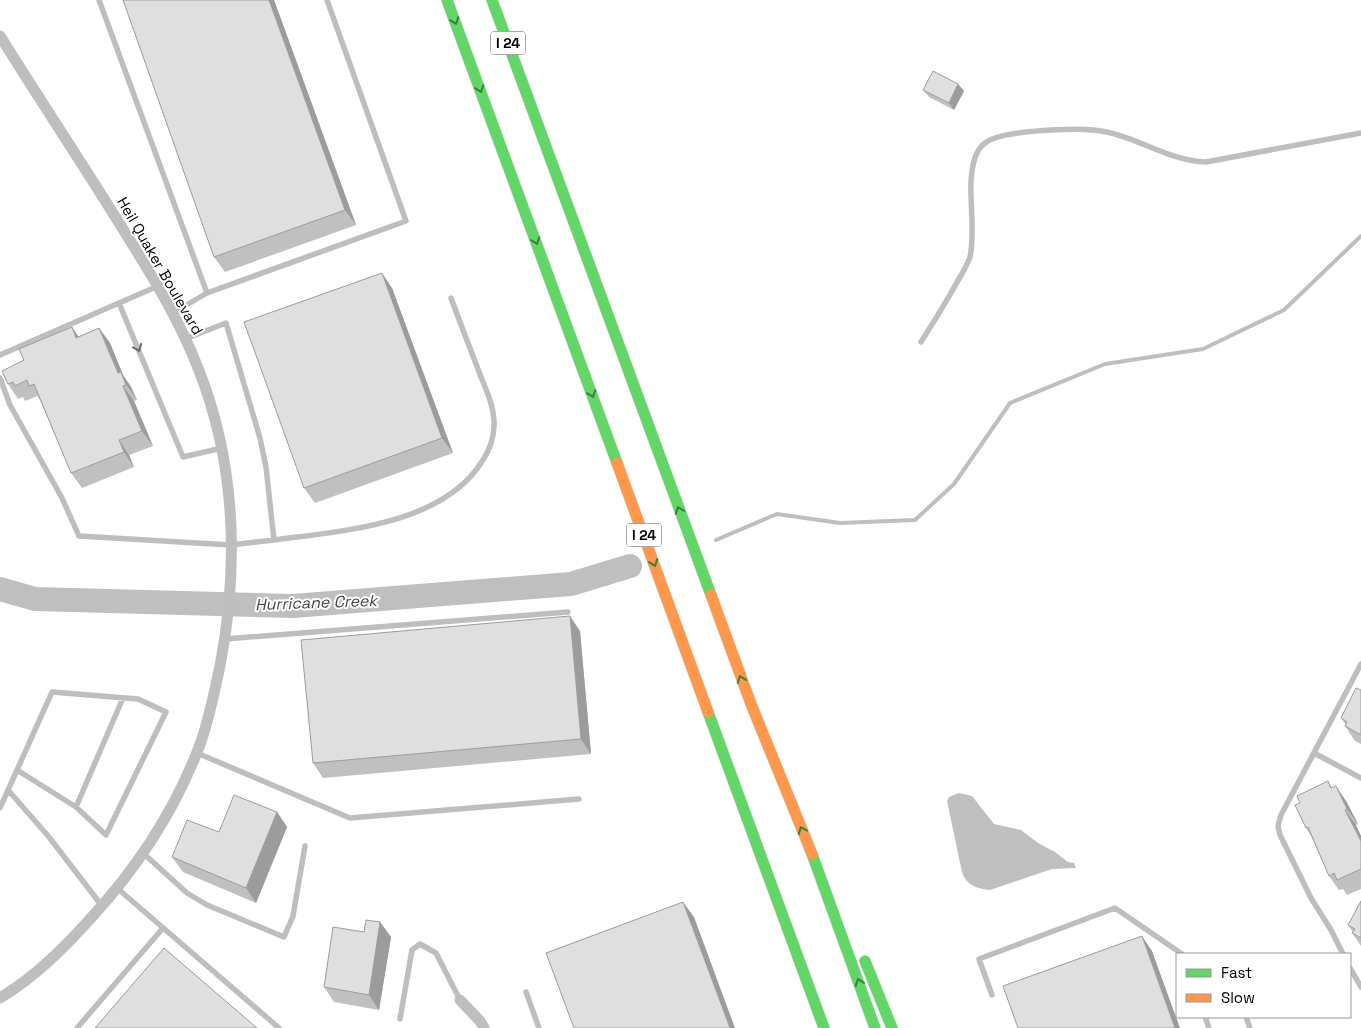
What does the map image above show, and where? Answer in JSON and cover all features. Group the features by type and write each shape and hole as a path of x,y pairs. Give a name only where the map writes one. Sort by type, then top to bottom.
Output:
{"highway":[{"name":"I 24","path":"447,0 824,1028"},
{"name":"I 24","path":"492,0 747,695 816,862 875,1028"},
{"path":"816,862 872,976 892,1028"}],"street":[{"name":"Heil Quaker Boulevard","path":"0,36 158,286 198,367 210,402 222,448 228,489 231,545 230,596 225,639 212,700 197,753 179,792 142,853 102,906 54,957 22,984 0,998"},
{"path":"460,1000 480,1021 484,1028"}],"lane":[{"path":"99,0 206,293"},
{"path":"173,313 206,293 406,221 327,0"},
{"path":"921,342 968,263 971,246 973,168 980,148 992,139 1001,136 1035,132 1097,130 1120,135 1184,159 1206,162 1361,133"},
{"path":"0,355 158,286"},
{"path":"0,378 10,405 62,498 79,536 231,545 360,527 407,516 434,504 448,496 469,479 485,457 493,436 493,410 451,298"},
{"path":"119,303 184,457 222,448"},
{"path":"185,339 226,323 260,438 266,467 274,540"},
{"path":"225,639 568,612"},
{"path":"1342,953 1311,898 1279,831 1279,820 1361,664"},
{"path":"0,808 8,790 52,692 138,699 166,712 106,835 76,807 17,770"},
{"path":"76,807 123,698"},
{"path":"197,753 350,818 579,800"},
{"path":"1314,753 1361,778"},
{"path":"8,790 49,837 102,906"},
{"path":"142,853 187,893 207,906 284,937 293,916 305,846"},
{"path":"117,888 279,1028"},
{"path":"992,995 979,959 1115,908 1181,953"},
{"path":"77,1028 163,928"},
{"path":"400,1019 412,950 420,944 436,953 460,1000"},
{"path":"1351,970 1361,987"},
{"path":"526,992 538,1028"}],"shaded area":[{"path":"959,793 972,796 994,824 1021,830 1068,862 1074,863 1076,868 1052,869 990,890 973,886 966,880 962,872 947,801 949,797"}],"building":[{"path":"123,0 269,0 345,210 214,257"},
{"path":"933,71 958,84 949,103 923,90"},
{"path":"382,273 442,438 304,488 244,322"},
{"path":"72,327 76,338 99,328 118,373 121,372 126,385 123,386 142,431 119,440 124,452 71,473 34,384 29,386 27,380 15,386 13,382 8,384 2,371 24,360 19,349"},
{"path":"570,616 581,739 313,763 301,640"},
{"path":"1356,688 1361,690 1361,735 1345,726 1347,722 1341,718"},
{"path":"1328,781 1331,788 1336,786 1347,809 1345,810 1361,841 1361,869 1337,880 1334,873 1329,876 1308,827 1306,828 1295,805 1300,803 1297,796"},
{"path":"234,795 277,812 246,888 172,857 187,820 219,832"},
{"path":"1361,901 1361,938 1352,933 1355,929 1348,925"},
{"path":"683,902 730,1028 574,1028 546,953"},
{"path":"366,920 380,922 369,995 324,987 333,927 364,932"},
{"path":"1142,936 1175,1028 1018,1028 1003,986"},
{"path":"164,948 257,1028 95,1028"}],"waterway":[{"path":"716,540 777,514 840,523 915,520 954,484 1010,403 1105,364 1203,349 1284,310 1361,236"},
{"name":"Hurricane Creek","path":"0,589 35,599 293,606 571,584 630,566"}],"traffic: fast":[{"path":"447,0 617,463"},
{"path":"492,0 711,595"},
{"path":"708,712 824,1028"},
{"path":"812,854 875,1028"},
{"path":"865,961 892,1028"}],"traffic: slow":[{"path":"617,463 708,712"},
{"path":"711,595 751,704 812,854"}]}
